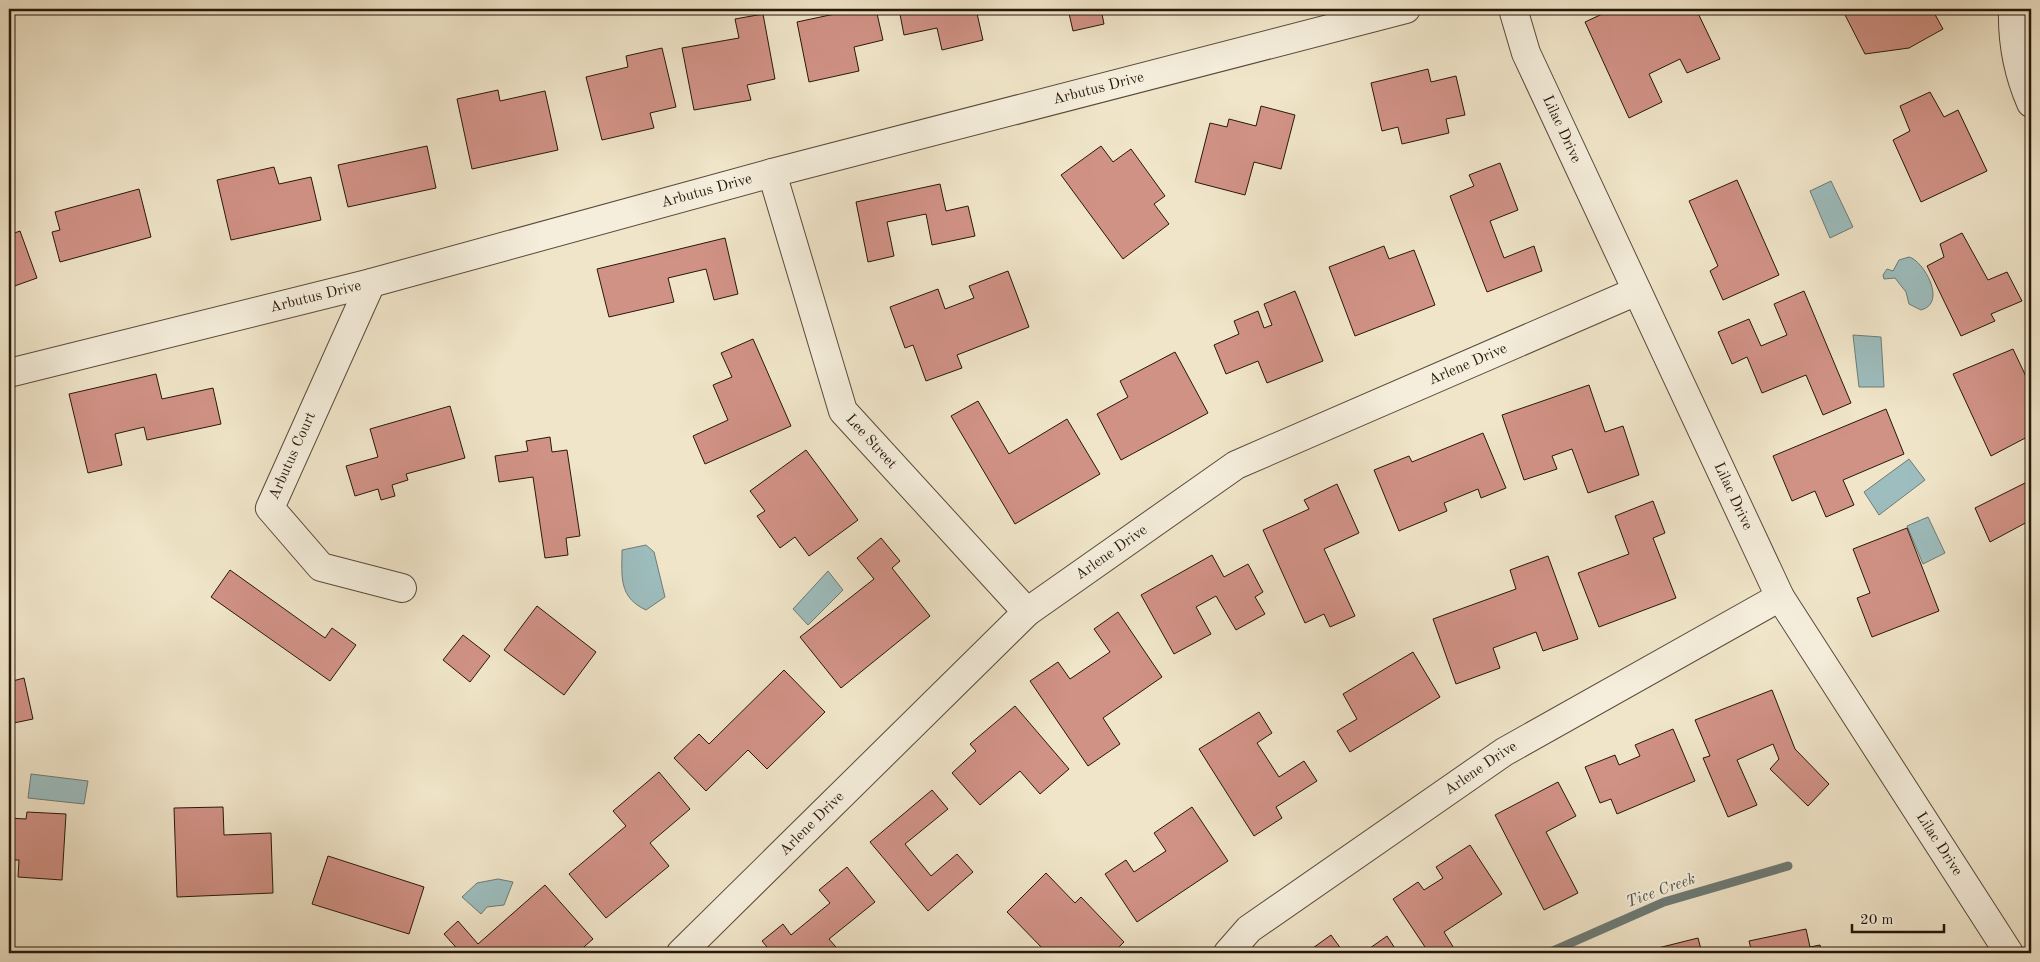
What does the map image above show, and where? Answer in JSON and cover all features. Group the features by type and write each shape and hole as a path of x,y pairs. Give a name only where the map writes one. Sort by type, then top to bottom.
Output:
{"street":[{"name":"Arbutus Drive","path":"9,373 371,283 772,173 1406,9"},
{"name":"Lilac Drive","path":"1513,9 1526,53 1780,597 2009,953"},
{"path":"2013,9 2014,51 2024,88 2031,103"},
{"name":"Lee Street","path":"772,173 843,411 1027,612"},
{"name":"Arbutus Court","path":"371,283 270,508 321,567 402,588"},
{"name":"Arlene Drive","path":"681,953 1027,612 1236,465 1637,290"},
{"name":"Arlene Drive","path":"1228,953 1250,929 1504,752 1780,597"}],"water":[{"path":"1831,181 1853,227 1830,238 1810,191"},
{"path":"1909,257 1915,260 1926,273 1933,291 1929,306 1921,310 1909,304 1906,292 1895,278 1884,279 1883,275 1887,269 1893,271 1899,260"},
{"path":"1853,335 1881,337 1884,387 1859,387"},
{"path":"1909,459 1925,480 1879,515 1864,492"},
{"path":"1928,517 1945,553 1923,564 1907,526"},
{"path":"646,545 654,552 665,597 646,610 630,599 626,592 622,577 622,550"},
{"path":"828,571 843,590 808,625 793,609"},
{"path":"31,774 88,781 84,804 28,798"},
{"path":"498,879 513,882 504,905 487,907 481,914 462,897 477,883"}],"building":[{"path":"858,9 876,9 883,40 854,47 859,71 809,82 797,22"},
{"path":"899,9 976,9 983,40 942,50 937,28 904,35"},
{"path":"1068,9 1101,9 1104,24 1073,31"},
{"path":"1613,9 1696,9 1720,59 1687,73 1680,59 1649,74 1662,102 1629,118 1585,22"},
{"path":"1842,9 1932,9 1943,29 1909,48 1865,54"},
{"path":"763,14 775,79 747,85 751,100 694,110 682,48 739,38 735,19"},
{"path":"662,48 676,107 650,113 654,128 602,140 586,77 628,67 626,56"},
{"path":"1428,69 1431,82 1456,76 1465,115 1446,119 1449,133 1402,144 1398,127 1382,131 1371,83"},
{"path":"498,90 500,101 545,91 558,150 472,169 457,99"},
{"path":"1930,92 1944,117 1958,110 1987,171 1921,202 1893,140 1910,131 1900,106"},
{"path":"1261,106 1295,115 1281,169 1254,162 1245,195 1195,182 1210,123 1227,127 1229,119 1256,126"},
{"path":"427,146 436,188 348,207 338,165"},
{"path":"1101,146 1113,162 1131,149 1165,196 1154,204 1169,224 1123,259 1061,175"},
{"path":"1500,163 1518,210 1490,221 1504,258 1534,246 1542,271 1487,292 1450,196 1474,186 1469,175"},
{"path":"274,167 279,184 311,177 321,220 231,240 217,180"},
{"path":"1737,180 1779,275 1723,300 1710,271 1718,266 1689,201"},
{"path":"940,184 946,211 968,206 975,236 932,245 926,214 887,222 894,256 868,262 856,202"},
{"path":"139,189 151,237 60,262 52,232 60,230 55,212"},
{"path":"20,231 37,278 9,288 9,235"},
{"path":"1962,233 1988,280 2007,272 2022,301 1991,314 1995,321 1961,336 1927,266 1944,257 1940,244"},
{"path":"725,238 738,294 714,300 706,269 668,278 674,302 609,317 597,269"},
{"path":"1384,246 1389,259 1414,250 1435,305 1355,336 1329,267"},
{"path":"1008,271 1029,327 957,355 962,368 926,381 913,345 905,348 890,307 938,289 945,309 974,298 969,286"},
{"path":"1295,291 1323,361 1267,383 1258,361 1226,374 1214,345 1239,334 1234,321 1258,311 1264,328 1272,325 1264,304"},
{"path":"1804,291 1851,403 1823,415 1806,375 1762,393 1747,357 1732,364 1718,332 1749,319 1761,346 1787,335 1774,304"},
{"path":"753,339 791,426 705,464 693,436 728,420 713,385 732,377 721,353"},
{"path":"2013,349 2031,387 2031,435 1991,456 1953,374"},
{"path":"1175,352 1208,413 1121,460 1097,414 1128,397 1120,381"},
{"path":"156,374 162,399 213,388 221,424 147,440 144,427 115,434 122,465 88,473 69,394"},
{"path":"1589,385 1605,432 1623,426 1639,475 1588,493 1572,449 1552,456 1557,469 1524,480 1502,415"},
{"path":"978,401 1009,454 1067,419 1100,474 1015,524 951,416"},
{"path":"450,406 465,458 406,474 408,480 392,485 395,496 381,500 378,489 355,496 346,466 378,457 370,429"},
{"path":"1886,409 1904,454 1843,480 1854,505 1826,517 1815,491 1792,501 1773,456"},
{"path":"1483,433 1506,488 1481,498 1478,489 1444,503 1447,511 1399,531 1374,470 1409,456 1412,462"},
{"path":"550,437 552,452 567,450 580,536 566,538 568,555 545,558 533,477 499,482 495,456 528,451 526,441"},
{"path":"806,450 858,520 809,556 795,537 780,548 757,516 765,511 750,491"},
{"path":"2031,480 2031,520 1990,542 1975,508"},
{"path":"1337,484 1359,533 1324,549 1355,616 1330,627 1324,614 1305,623 1263,530 1309,509 1304,500"},
{"path":"1653,501 1665,533 1653,538 1676,598 1599,627 1578,573 1629,554 1615,516"},
{"path":"1907,528 1939,611 1872,637 1857,598 1870,593 1853,549"},
{"path":"881,538 900,561 892,568 930,616 841,688 800,637 874,579 857,558"},
{"path":"1212,555 1224,577 1248,564 1263,592 1255,597 1265,614 1236,630 1216,596 1196,607 1211,634 1174,654 1141,595"},
{"path":"1548,556 1578,639 1543,651 1536,632 1493,648 1500,668 1456,684 1433,619 1516,589 1510,570"},
{"path":"230,570 325,638 332,628 356,645 330,681 211,597"},
{"path":"537,606 596,652 564,695 504,650"},
{"path":"1118,612 1162,677 1103,718 1120,744 1088,766 1030,681 1058,662 1070,679 1110,652 1094,629"},
{"path":"463,635 490,656 470,682 443,660"},
{"path":"1413,652 1440,697 1350,752 1337,731 1357,719 1343,694"},
{"path":"784,670 825,712 767,769 748,750 706,791 674,758 699,734 709,744"},
{"path":"24,678 33,719 9,724 9,682"},
{"path":"1772,690 1795,749 1829,784 1808,806 1770,769 1779,759 1773,744 1737,760 1757,805 1728,817 1703,758 1710,756 1695,720"},
{"path":"1015,706 1069,769 1040,794 1020,771 980,805 952,773 976,751 970,744"},
{"path":"1259,712 1272,733 1257,743 1279,777 1304,761 1317,781 1276,807 1282,818 1254,836 1199,749"},
{"path":"1673,729 1695,781 1617,814 1611,799 1600,803 1585,767 1615,755 1619,765 1640,756 1635,745"},
{"path":"659,772 690,809 650,843 669,866 606,918 569,874 626,826 613,811"},
{"path":"1558,782 1576,816 1546,832 1578,893 1544,910 1495,815"},
{"path":"932,790 948,809 905,844 931,876 957,854 973,872 928,911 870,842"},
{"path":"223,807 224,835 271,833 273,893 177,897 174,808"},
{"path":"1192,807 1228,861 1137,922 1105,874 1126,860 1134,872 1166,851 1154,833"},
{"path":"27,812 66,814 62,880 18,877 19,860 9,860 9,818 26,819"},
{"path":"1470,845 1502,894 1444,932 1455,950 1450,953 1429,953 1393,899 1418,882 1424,890 1443,878 1436,867"},
{"path":"328,856 424,887 409,934 312,904"},
{"path":"847,867 875,902 829,939 841,953 772,953 762,941 783,924 791,935 830,903 819,890"},
{"path":"1046,873 1075,903 1081,897 1124,942 1113,953 1047,953 1007,912"},
{"path":"545,885 593,939 577,953 461,953 444,934 458,921 478,944"},
{"path":"1806,929 1810,947 1820,945 1822,953 1752,953 1749,941"},
{"path":"1331,935 1344,953 1306,953"},
{"path":"1387,936 1398,953 1363,953"},
{"path":"1698,938 1702,953 1646,953 1646,951"}],"waterway":[{"name":"Tice Creek","path":"1548,953 1664,902 1788,866"}]}
